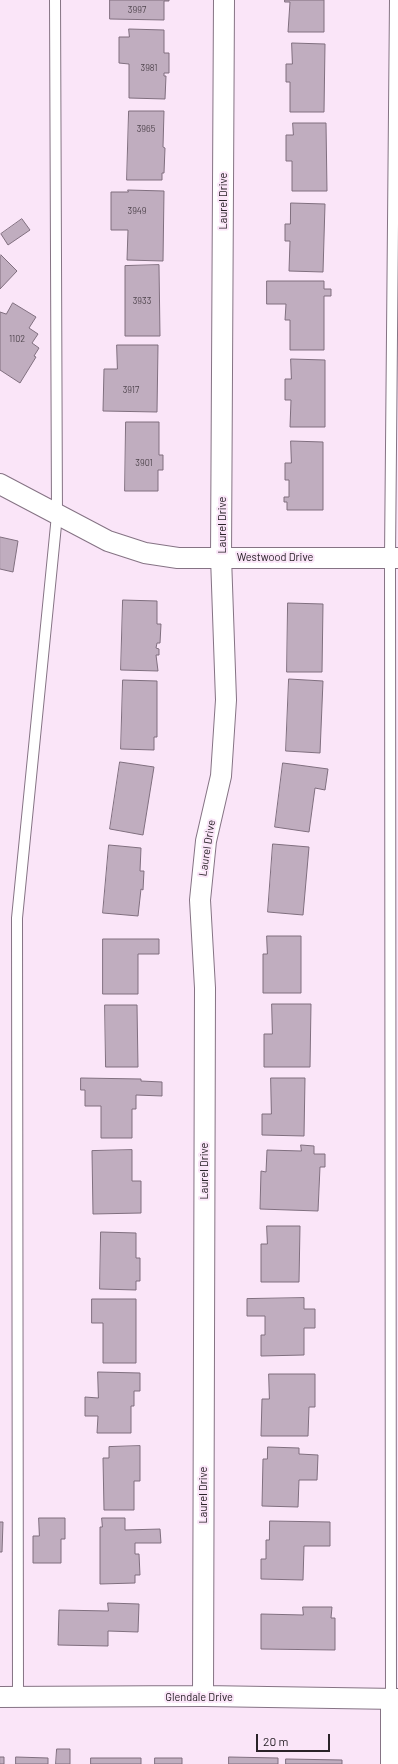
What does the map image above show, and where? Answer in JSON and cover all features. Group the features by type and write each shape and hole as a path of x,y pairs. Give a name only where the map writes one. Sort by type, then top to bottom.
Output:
{"street":[{"name":"Laurel Drive","path":"203,1696 205,988 200,900 206,841 221,776 226,700 221,557 224,0"},
{"name":"Westwood Drive","path":"0,484 108,541 146,553 178,558 394,558"},
{"name":"Glendale Drive","path":"9,1697 203,1696 394,1699"},
{"path":"391,1764 394,1699"}],"lane":[{"path":"9,1697 17,918 57,514 55,0"},
{"path":"394,1699 395,0"}],"building":[{"path":"110,0 169,1 164,1 164,20 110,19"},
{"path":"285,0 324,0 324,32 288,32 290,2 285,2"},
{"path":"129,29 164,30 164,53 169,53 169,73 164,73 164,76 166,76 165,99 129,98 129,64 119,63 119,37 129,37"},
{"path":"292,43 325,44 324,112 290,112 290,82 286,82 286,64 292,64"},
{"path":"129,111 164,111 163,147 165,148 164,173 162,173 162,180 127,180"},
{"path":"293,123 326,123 327,191 292,191 292,161 286,161 286,135 293,135"},
{"path":"128,190 164,191 163,261 127,260 128,230 111,230 111,192 128,192"},
{"path":"291,203 325,204 323,272 289,271 290,241 285,241 285,224 290,224"},
{"path":"22,219 30,230 8,245 1,234"},
{"path":"1,255 17,271 0,289 0,256"},
{"path":"159,265 160,336 125,336 125,266"},
{"path":"267,281 324,281 324,289 331,289 331,296 324,296 324,350 290,350 290,320 285,320 286,304 267,304"},
{"path":"13,303 36,317 29,328 38,334 32,343 39,348 34,356 36,357 20,383 0,370 0,312 6,314"},
{"path":"117,345 158,345 157,412 103,411 104,369 117,369"},
{"path":"291,359 325,360 325,427 290,427 291,400 285,400 285,379 291,379"},
{"path":"126,422 159,422 159,455 163,455 163,470 158,470 158,491 125,491"},
{"path":"291,441 323,442 323,510 287,510 287,502 284,502 284,497 289,497 289,480 285,480 285,463 291,463"},
{"path":"0,537 18,541 13,572 0,569"},
{"path":"123,600 157,601 157,624 161,624 160,643 157,643 156,648 159,649 159,655 156,655 158,671 121,670"},
{"path":"288,603 323,604 322,672 287,672"},
{"path":"289,679 323,681 320,753 286,751"},
{"path":"123,680 157,681 157,737 154,737 154,750 121,749"},
{"path":"120,762 154,767 143,835 110,829"},
{"path":"283,763 328,769 325,790 315,788 309,832 275,827"},
{"path":"273,844 309,847 303,915 268,912"},
{"path":"109,845 141,848 140,871 144,871 143,890 141,889 138,916 103,913"},
{"path":"267,936 301,936 301,993 263,993 263,954 267,954"},
{"path":"103,939 159,939 159,954 138,954 138,994 103,994"},
{"path":"272,1004 311,1004 310,1067 264,1067 264,1034 272,1034"},
{"path":"105,1005 137,1005 138,1067 106,1067"},
{"path":"81,1078 141,1079 141,1081 162,1082 162,1096 136,1095 136,1109 132,1109 132,1138 101,1138 101,1106 85,1106 85,1090 81,1090"},
{"path":"271,1078 305,1078 304,1136 262,1135 262,1114 271,1114"},
{"path":"301,1145 314,1146 314,1154 325,1154 325,1167 320,1167 318,1211 260,1209 261,1171 266,1172 267,1150 301,1151"},
{"path":"132,1150 132,1181 141,1181 141,1213 93,1214 92,1151"},
{"path":"267,1226 300,1226 299,1282 261,1282 261,1244 267,1244"},
{"path":"101,1232 136,1233 136,1258 140,1258 140,1281 136,1281 136,1290 100,1289"},
{"path":"304,1298 304,1309 315,1309 315,1328 304,1328 304,1355 261,1356 261,1335 265,1335 265,1316 247,1316 247,1299"},
{"path":"92,1299 136,1299 136,1363 103,1363 103,1323 92,1323"},
{"path":"98,1372 140,1373 140,1391 134,1391 134,1406 131,1406 131,1433 97,1433 98,1416 85,1416 85,1397 98,1398"},
{"path":"269,1374 315,1374 315,1407 309,1407 308,1436 261,1436 262,1399 269,1399"},
{"path":"140,1446 140,1481 134,1481 134,1510 104,1510 103,1458 109,1458 109,1447"},
{"path":"268,1447 299,1448 299,1454 318,1455 317,1480 299,1480 298,1507 262,1506 263,1459 267,1459"},
{"path":"39,1518 65,1518 65,1539 61,1539 61,1563 33,1563 33,1536 39,1536"},
{"path":"102,1518 125,1518 125,1530 160,1529 161,1543 135,1543 135,1554 139,1554 140,1575 135,1575 135,1583 100,1584 100,1527 102,1527"},
{"path":"270,1521 330,1522 330,1546 304,1546 303,1580 261,1579 261,1559 266,1559 266,1540 269,1540"},
{"path":"0,1522 3,1522 2,1552 0,1552"},
{"path":"108,1603 139,1604 138,1632 108,1631 108,1646 58,1645 59,1610 108,1611"},
{"path":"303,1607 332,1607 331,1618 335,1618 335,1650 261,1649 261,1614 303,1615"},
{"path":"57,1749 70,1749 70,1764 56,1764"},
{"path":"0,1757 4,1757 4,1764 0,1764"},
{"path":"16,1757 48,1758 48,1764 16,1764"},
{"path":"229,1757 278,1758 278,1764 229,1764"},
{"path":"91,1758 141,1758 141,1764 91,1764"},
{"path":"155,1758 182,1758 182,1764 155,1764"},
{"path":"286,1759 342,1760 342,1764 286,1764"}]}
